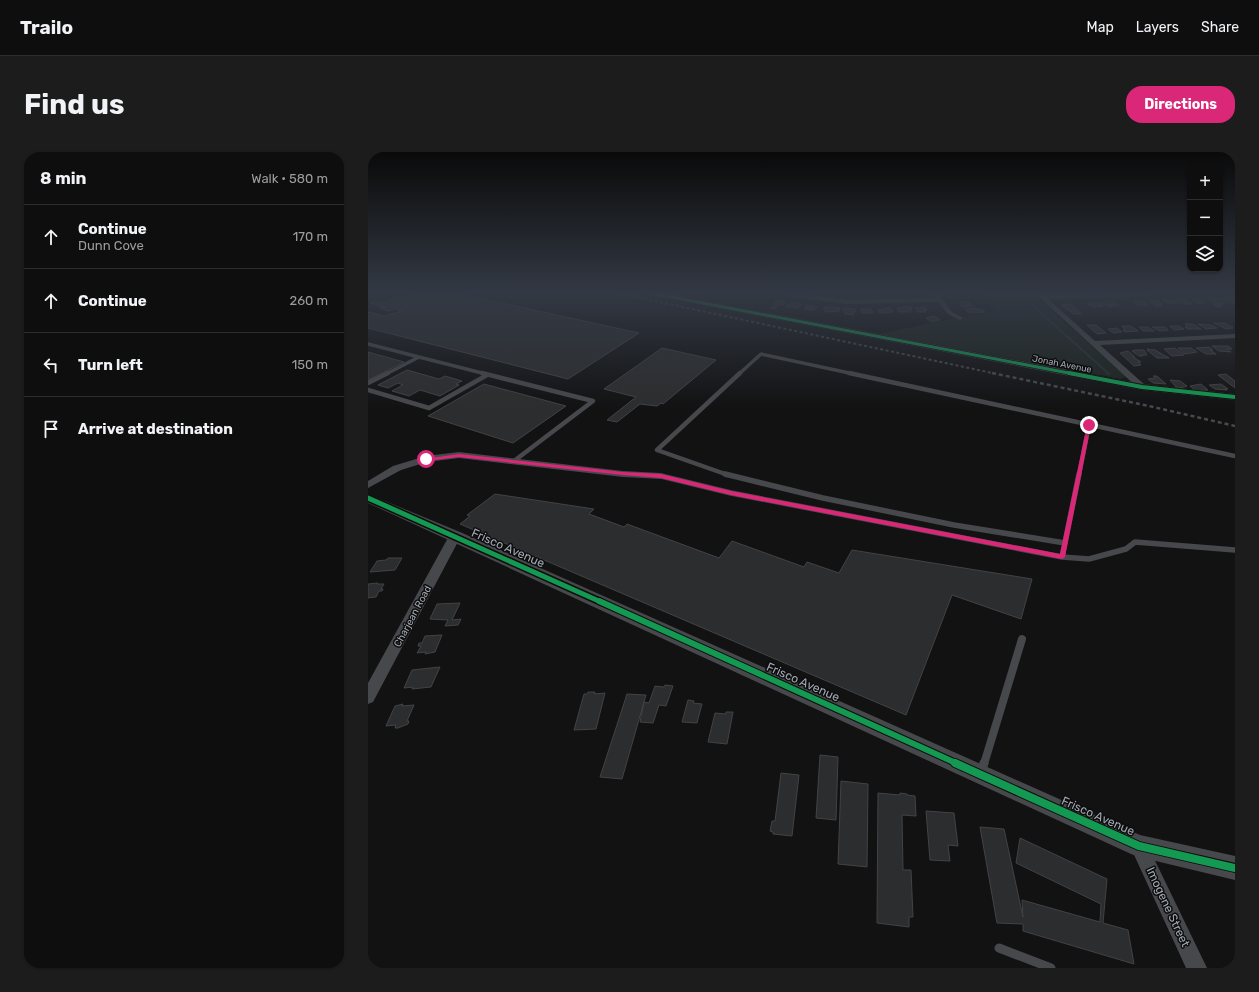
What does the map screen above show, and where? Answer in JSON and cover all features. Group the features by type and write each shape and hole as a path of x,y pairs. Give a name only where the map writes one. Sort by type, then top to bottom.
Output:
{"street":[{"name":"Jonah Avenue","path":"855,332 1142,387 1232,397"},
{"path":"1082,332 1142,387"},
{"path":"1093,342 1235,336"},
{"path":"368,485 396,468 426,459 459,455 623,474 661,476"},
{"name":"Frisco Avenue","path":"368,498 1139,846 1235,868"},
{"name":"Charjean Road","path":"368,696 455,536"},
{"name":"Imogene Street","path":"1139,846 1197,968"}],"lane":[{"path":"368,344 593,401 514,461"},
{"path":"1065,543 954,525 823,498 736,477 657,450 760,354 1235,456"},
{"path":"368,383 419,357"},
{"path":"368,390 429,408 487,375"},
{"path":"1062,557 1089,425"},
{"path":"661,476 731,493 1062,557 1089,559 1126,549 1135,542 1235,550"},
{"path":"980,774 1022,639"},
{"path":"999,948 1051,968"}],"shaded area":[{"path":"889,332 1076,332 1126,377 1121,379 880,334"}],"building":[{"path":"384,332 639,333 568,379"},
{"path":"1095,332 1106,333 1097,334"},
{"path":"1212,346 1228,346 1232,349 1227,349 1231,352 1219,351"},
{"path":"1209,347 1213,350 1210,350 1216,354 1206,354 1196,348"},
{"path":"662,348 716,360 663,404 661,403 657,406 640,404 617,422 607,420 636,397 604,389"},
{"path":"1175,348 1184,355 1172,356 1164,349"},
{"path":"1178,348 1191,348 1197,352 1185,354"},
{"path":"1147,349 1155,350 1169,358 1157,358"},
{"path":"1144,350 1147,355 1139,356 1132,351"},
{"path":"1128,351 1135,357 1133,357 1141,362 1138,362 1141,365 1134,366 1120,353"},
{"path":"368,352 404,362 368,380"},
{"path":"407,370 439,379 445,376 462,381 456,384 459,385 440,396 420,390 409,396 392,391 403,385 398,383 388,388 378,385"},
{"path":"1226,374 1235,381 1235,388 1218,375"},
{"path":"1153,376 1157,376 1166,384 1153,383 1148,379 1156,378"},
{"path":"1170,380 1180,381 1187,386 1180,388 1176,387"},
{"path":"484,384 566,406 513,443 428,416"},
{"path":"1201,384 1208,390 1196,391 1190,386"},
{"path":"1221,384 1228,389 1215,389 1209,385"},
{"path":"495,494 594,509 589,514 624,527 627,524 719,558 732,541 804,567 807,562 839,573 852,550 1032,579 1021,619 952,595 906,715 460,524 470,516 467,515"},
{"path":"388,558 402,558 395,570 370,572 377,561 386,560"},
{"path":"378,583 377,584 384,584 381,589 383,589 382,591 379,591 376,597 368,598 368,584"},
{"path":"460,603 452,620 461,619 458,625 445,626 448,620 430,619 437,604"},
{"path":"442,635 435,652 425,654 426,652 417,653 421,646 418,646 419,643 422,643 425,636"},
{"path":"440,667 431,687 412,689 413,687 404,688 412,670"},
{"path":"665,685 673,686 666,706 659,705 653,723 640,722 644,702 649,703 655,686 664,687"},
{"path":"588,692 595,692 594,694 605,693 596,729 574,730 584,694 587,694"},
{"path":"627,694 646,695 622,779 600,777"},
{"path":"688,700 694,701 693,703 702,704 697,723 682,722"},
{"path":"403,704 402,706 414,705 407,721 409,721 408,724 398,728 395,728 396,725 386,726 395,706"},
{"path":"726,712 733,712 727,744 708,742 715,713 726,714"},
{"path":"820,755 838,757 836,820 816,818"},
{"path":"781,773 799,775 792,836 773,834 773,832 770,831 772,821 775,821"},
{"path":"841,781 868,784 867,867 838,864"},
{"path":"878,793 900,795 900,793 915,796 916,816 902,815 903,870 911,870 913,917 909,917 909,927 877,923"},
{"path":"926,811 954,813 958,846 948,845 950,861 930,860"},
{"path":"980,827 1004,829 1023,917 1022,900 1100,922 1101,904 1016,863 1020,838 1107,879 1103,923 1128,930 1134,964 1023,931 1023,924 997,923"}],"waterway":[{"path":"1062,332 1109,374 1108,373"}],"railway":[{"path":"800,332 997,374"},
{"path":"992,373 1149,406 1235,426"}],"cycle path":[{"path":"855,332 1142,387 1235,397"},
{"path":"368,498 1139,846 1235,868"}],"route":[{"path":"426,459 459,455 623,474 661,476 731,493 1062,557 1089,425"}]}
